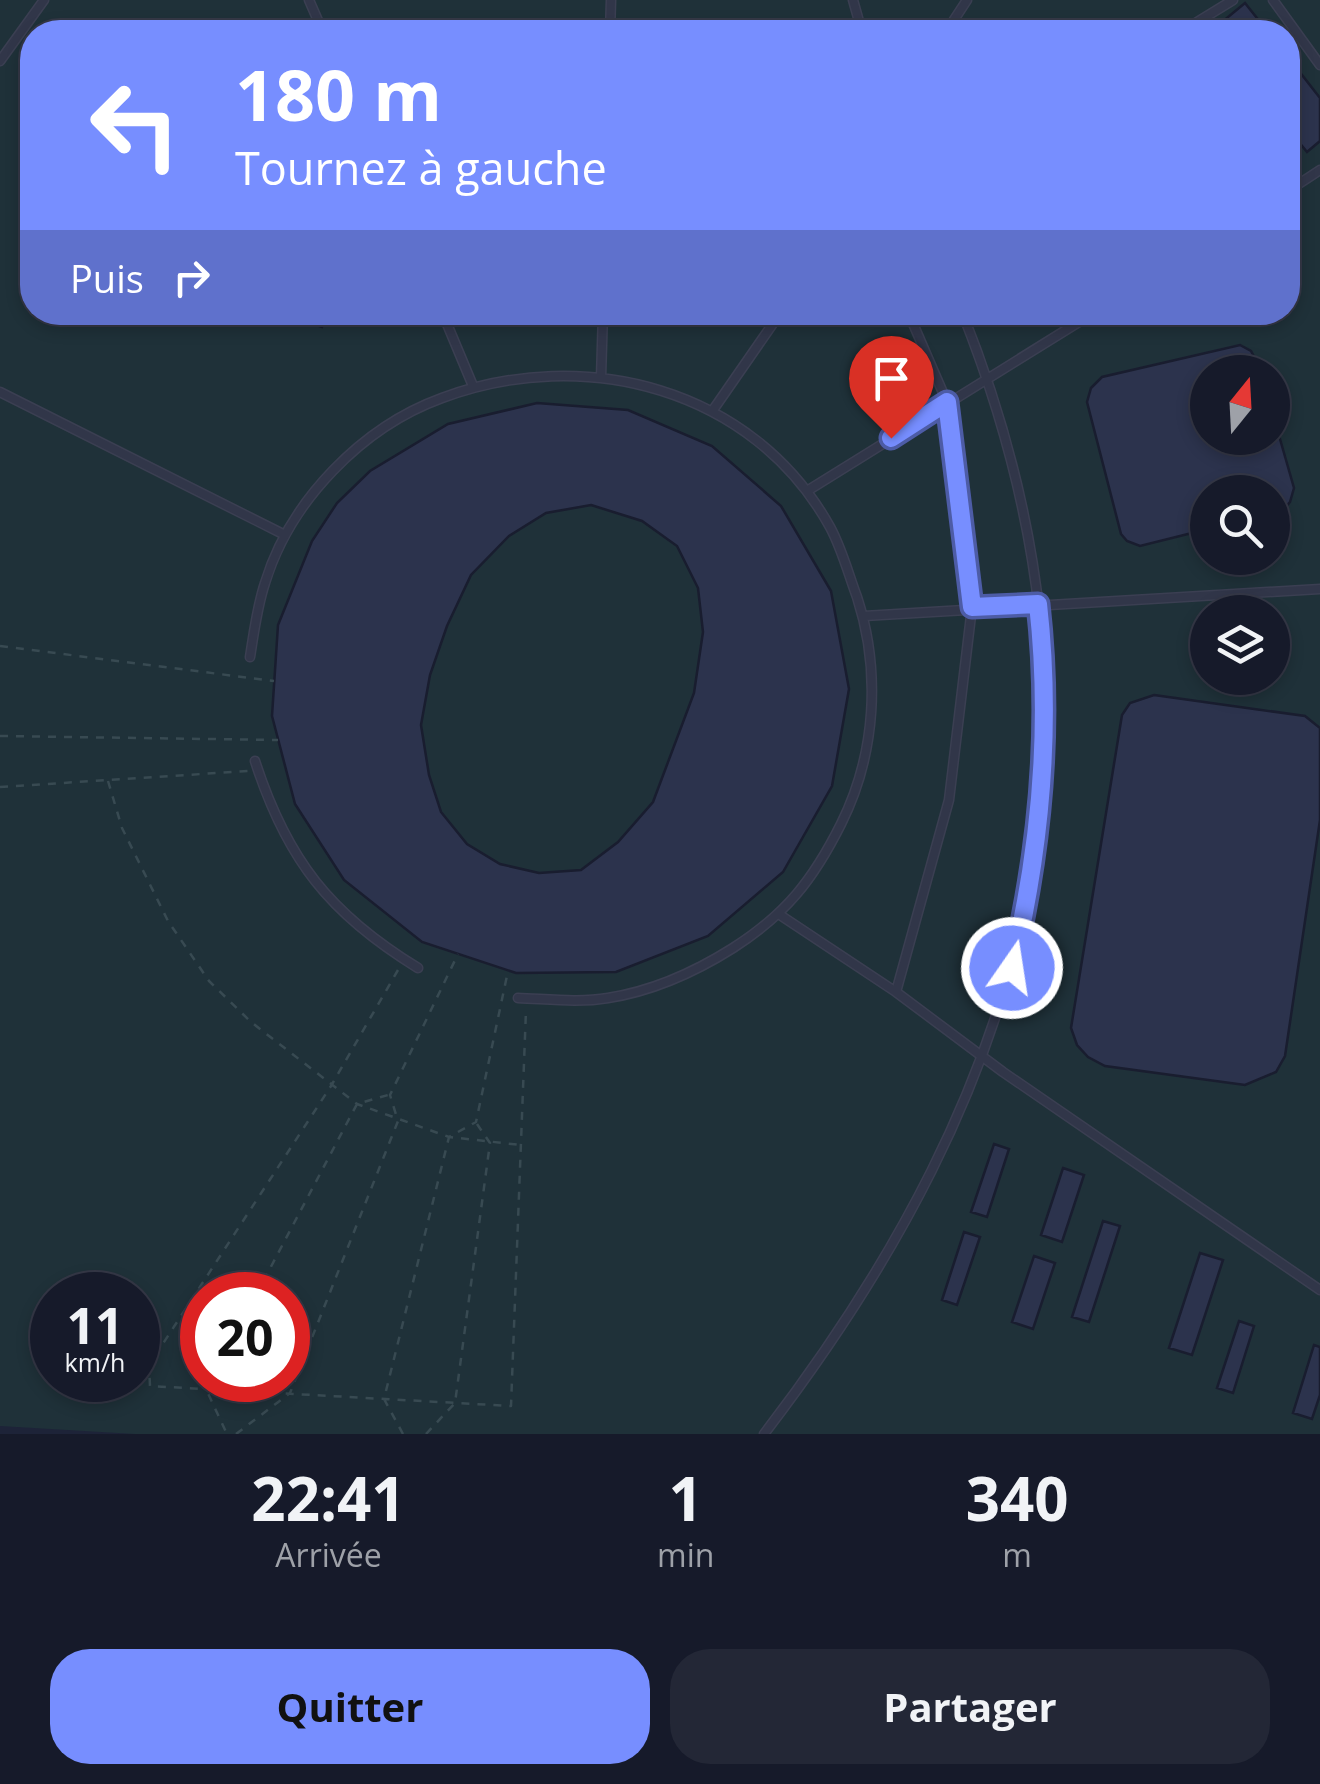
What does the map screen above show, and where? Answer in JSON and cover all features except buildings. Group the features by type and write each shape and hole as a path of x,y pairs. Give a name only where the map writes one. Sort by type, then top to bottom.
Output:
{"lane":[{"path":"1200,20 1233,0"},
{"path":"0,61 20,33"},
{"path":"1300,37 1320,65"},
{"path":"447,325 473,386"},
{"path":"602,378 603,325"},
{"path":"713,410 773,325"},
{"path":"896,992 949,800 972,607 947,402 914,325"},
{"path":"764,1434 812,1373 915,1208 983,1058 1012,968 1034,869 1046,715 1038,604 1020,491 1000,414 967,325"},
{"path":"806,492 1075,325"},
{"path":"250,657 266,581 285,536 313,495 359,446 426,403 473,386 526,375 561,373 647,386 713,410 748,436 806,492 844,558 870,644 873,688 869,732 860,776 832,842 780,915 710,962 669,982 607,999 522,998"},
{"path":"0,392 285,536"},
{"path":"864,616 1320,588"},
{"path":"257,765 268,801 302,867 368,936 418,968"},
{"path":"780,915 1320,1290"}],"path":[{"path":"0,646 274,681"},
{"path":"0,736 278,740"},
{"path":"0,788 257,765"},
{"path":"108,781 122,828 168,920 209,980 251,1022 357,1104 449,1136 522,1145"},
{"path":"310,1343 398,1121 390,1095 458,954"},
{"path":"209,1272 331,1086 404,960"},
{"path":"426,1434 455,1403 490,1144 476,1122 508,971"},
{"path":"310,1394 511,1406 522,1145 522,998"},
{"path":"268,1272 357,1104 390,1095"},
{"path":"404,1434 384,1399 449,1136 476,1122"},
{"path":"180,1317 149,1364 150,1386 180,1388"},
{"path":"212,1402 227,1434"},
{"path":"236,1434 278,1402"}],"shaded area":[{"path":"0,0 1320,0 1320,1434 135,1434 0,1426"}],"route":[{"path":"891,438 947,402 972,607 1038,604 1046,715 1042,803 1032,886 1012,968"}]}
